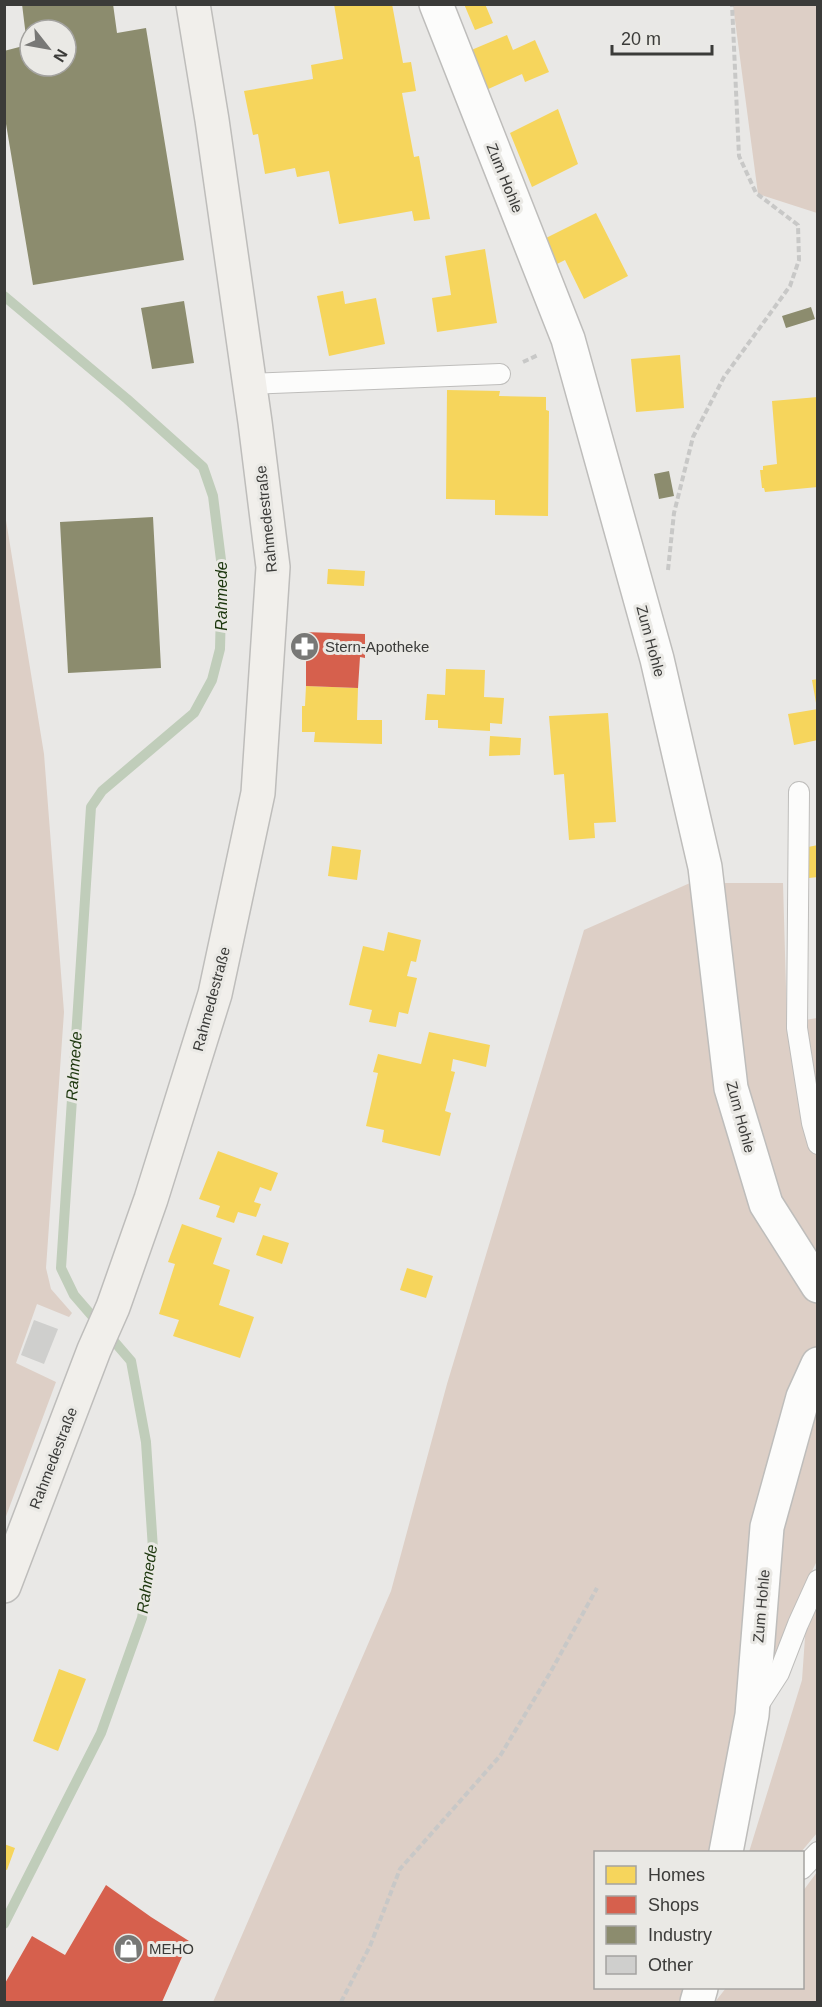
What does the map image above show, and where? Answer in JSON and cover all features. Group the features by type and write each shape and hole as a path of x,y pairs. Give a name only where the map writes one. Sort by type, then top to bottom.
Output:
{"main road":[{"name":"Rahmedestraße","path":"4,1586 94,1350 113,1307 151,1199 215,994 258,794 273,567 212,120 193,4"}],"street":[{"name":"Zum Hohle","path":"436,4 568,339 657,659 705,867 731,1088 766,1204 818,1286"},
{"name":"Zum Hohle","path":"726,1851 752,1715 767,1527 803,1397 818,1364"}],"lane":[{"path":"249,384 500,374"},
{"path":"799,792 797,1028 812,1123 818,1144"},
{"path":"752,1715 779,1673 818,1580"},
{"path":"804,1867 818,1852"}],"path":[{"path":"668,579 674,513 693,437 724,377 790,286 799,260 798,225 756,193 739,156 732,4"},
{"path":"500,374 568,339"},
{"path":"341,2002 370,1946 400,1869 500,1756 597,1588"}],"shaded area":[{"path":"733,5 817,5 817,213 758,194"},
{"path":"5,514 44,754 64,1012 46,1268 51,1289 72,1313 69,1317 37,1304 16,1363 56,1382 5,1519"},
{"path":"690,883 783,883 787,1023 817,1018 817,1561 801,1593 774,1660 747,1690 717,1851 594,1851 594,1989 692,1989 689,2002 213,2002 391,1591 447,1384 584,930"},
{"path":"817,1602 817,1833 802,1851 749,1851 802,1680 806,1623"},
{"path":"817,1872 817,2002 715,2002 725,1989 804,1989 804,1890"}],"building: Homes":[{"path":"334,4 392,4 403,63 411,62 416,91 402,93 414,157 419,156 430,219 414,221 412,211 339,224 329,171 297,177 295,168 265,174 258,134 253,135 244,91 313,79 311,65 343,59"},
{"path":"464,4 485,4 493,23 475,30"},
{"path":"507,35 513,50 535,40 549,72 525,82 522,74 486,90 469,51"},
{"path":"558,109 578,164 532,187 510,133"},
{"path":"596,213 628,276 584,299 565,260 555,265 542,240"},
{"path":"485,249 497,323 437,332 432,298 451,295 445,256"},
{"path":"343,291 345,304 376,298 385,344 329,356 317,296"},
{"path":"680,355 684,408 636,412 631,359"},
{"path":"447,390 500,391 499,396 546,397 546,410 549,411 548,516 495,515 495,500 446,499"},
{"path":"818,397 818,487 765,492 762,488 760,470 763,470 763,466 777,464 772,401"},
{"path":"328,569 365,571 364,586 327,584"},
{"path":"446,669 485,670 484,697 504,698 502,724 490,723 490,731 438,728 438,720 425,720 427,694 445,695"},
{"path":"818,679 818,703 816,703 812,680"},
{"path":"306,686 358,688 357,720 382,720 382,744 314,742 315,732 302,732 302,706 305,706"},
{"path":"818,709 818,740 794,745 788,714"},
{"path":"608,713 616,822 594,823 595,838 569,840 564,774 554,775 549,716"},
{"path":"490,736 521,738 520,755 489,756"},
{"path":"818,845 818,877 809,878 803,848"},
{"path":"332,846 361,850 357,880 328,876"},
{"path":"388,932 421,940 416,962 411,961 407,976 417,978 408,1014 399,1012 396,1027 369,1022 372,1010 349,1005 363,946 384,951"},
{"path":"429,1032 490,1045 486,1067 453,1059 451,1071 455,1072 445,1111 451,1113 440,1156 382,1142 384,1130 366,1126 378,1073 373,1072 378,1054 421,1064"},
{"path":"218,1151 278,1173 271,1191 260,1187 254,1202 261,1204 256,1217 238,1212 234,1223 216,1217 220,1206 199,1199"},
{"path":"182,1224 222,1238 213,1264 230,1270 219,1305 254,1317 240,1358 173,1336 179,1320 159,1314 175,1264 168,1262"},
{"path":"263,1235 289,1243 282,1264 256,1255"},
{"path":"407,1268 433,1276 426,1298 400,1290"},
{"path":"59,1669 86,1679 58,1751 33,1741"},
{"path":"4,1844 15,1848 7,1870 4,1869"}],"building: Shops":[{"path":"304,632 365,634 365,658 360,657 358,688 306,686 306,660 303,660"},
{"name":"MEHO","path":"106,1885 189,1941 162,2002 4,2002 4,1985 32,1936 65,1955"}],"building: Industry":[{"path":"22,4 113,4 117,33 146,28 184,260 33,285 4,112 4,51 18,47 18,78 78,78 78,18 24,18"},
{"path":"184,301 194,363 152,369 141,308"},
{"path":"811,307 815,319 786,328 782,316"},
{"path":"669,471 674,496 659,499 654,474"},
{"path":"153,517 161,668 68,673 60,522"}],"building: Other":[{"path":"34,1320 58,1329 44,1364 21,1355"}],"waterway":[{"name":"Rahmede","path":"4,296 127,399 203,467 213,496 222,568 220,649 212,680 194,713 102,791 91,807 61,1268 74,1295 131,1361 146,1442 153,1549 142,1618 101,1733 4,1924"}],"place":[{"name":"Stern-Apotheke","path":"304,646"},
{"name":"MEHO","path":"128,1948"}]}
